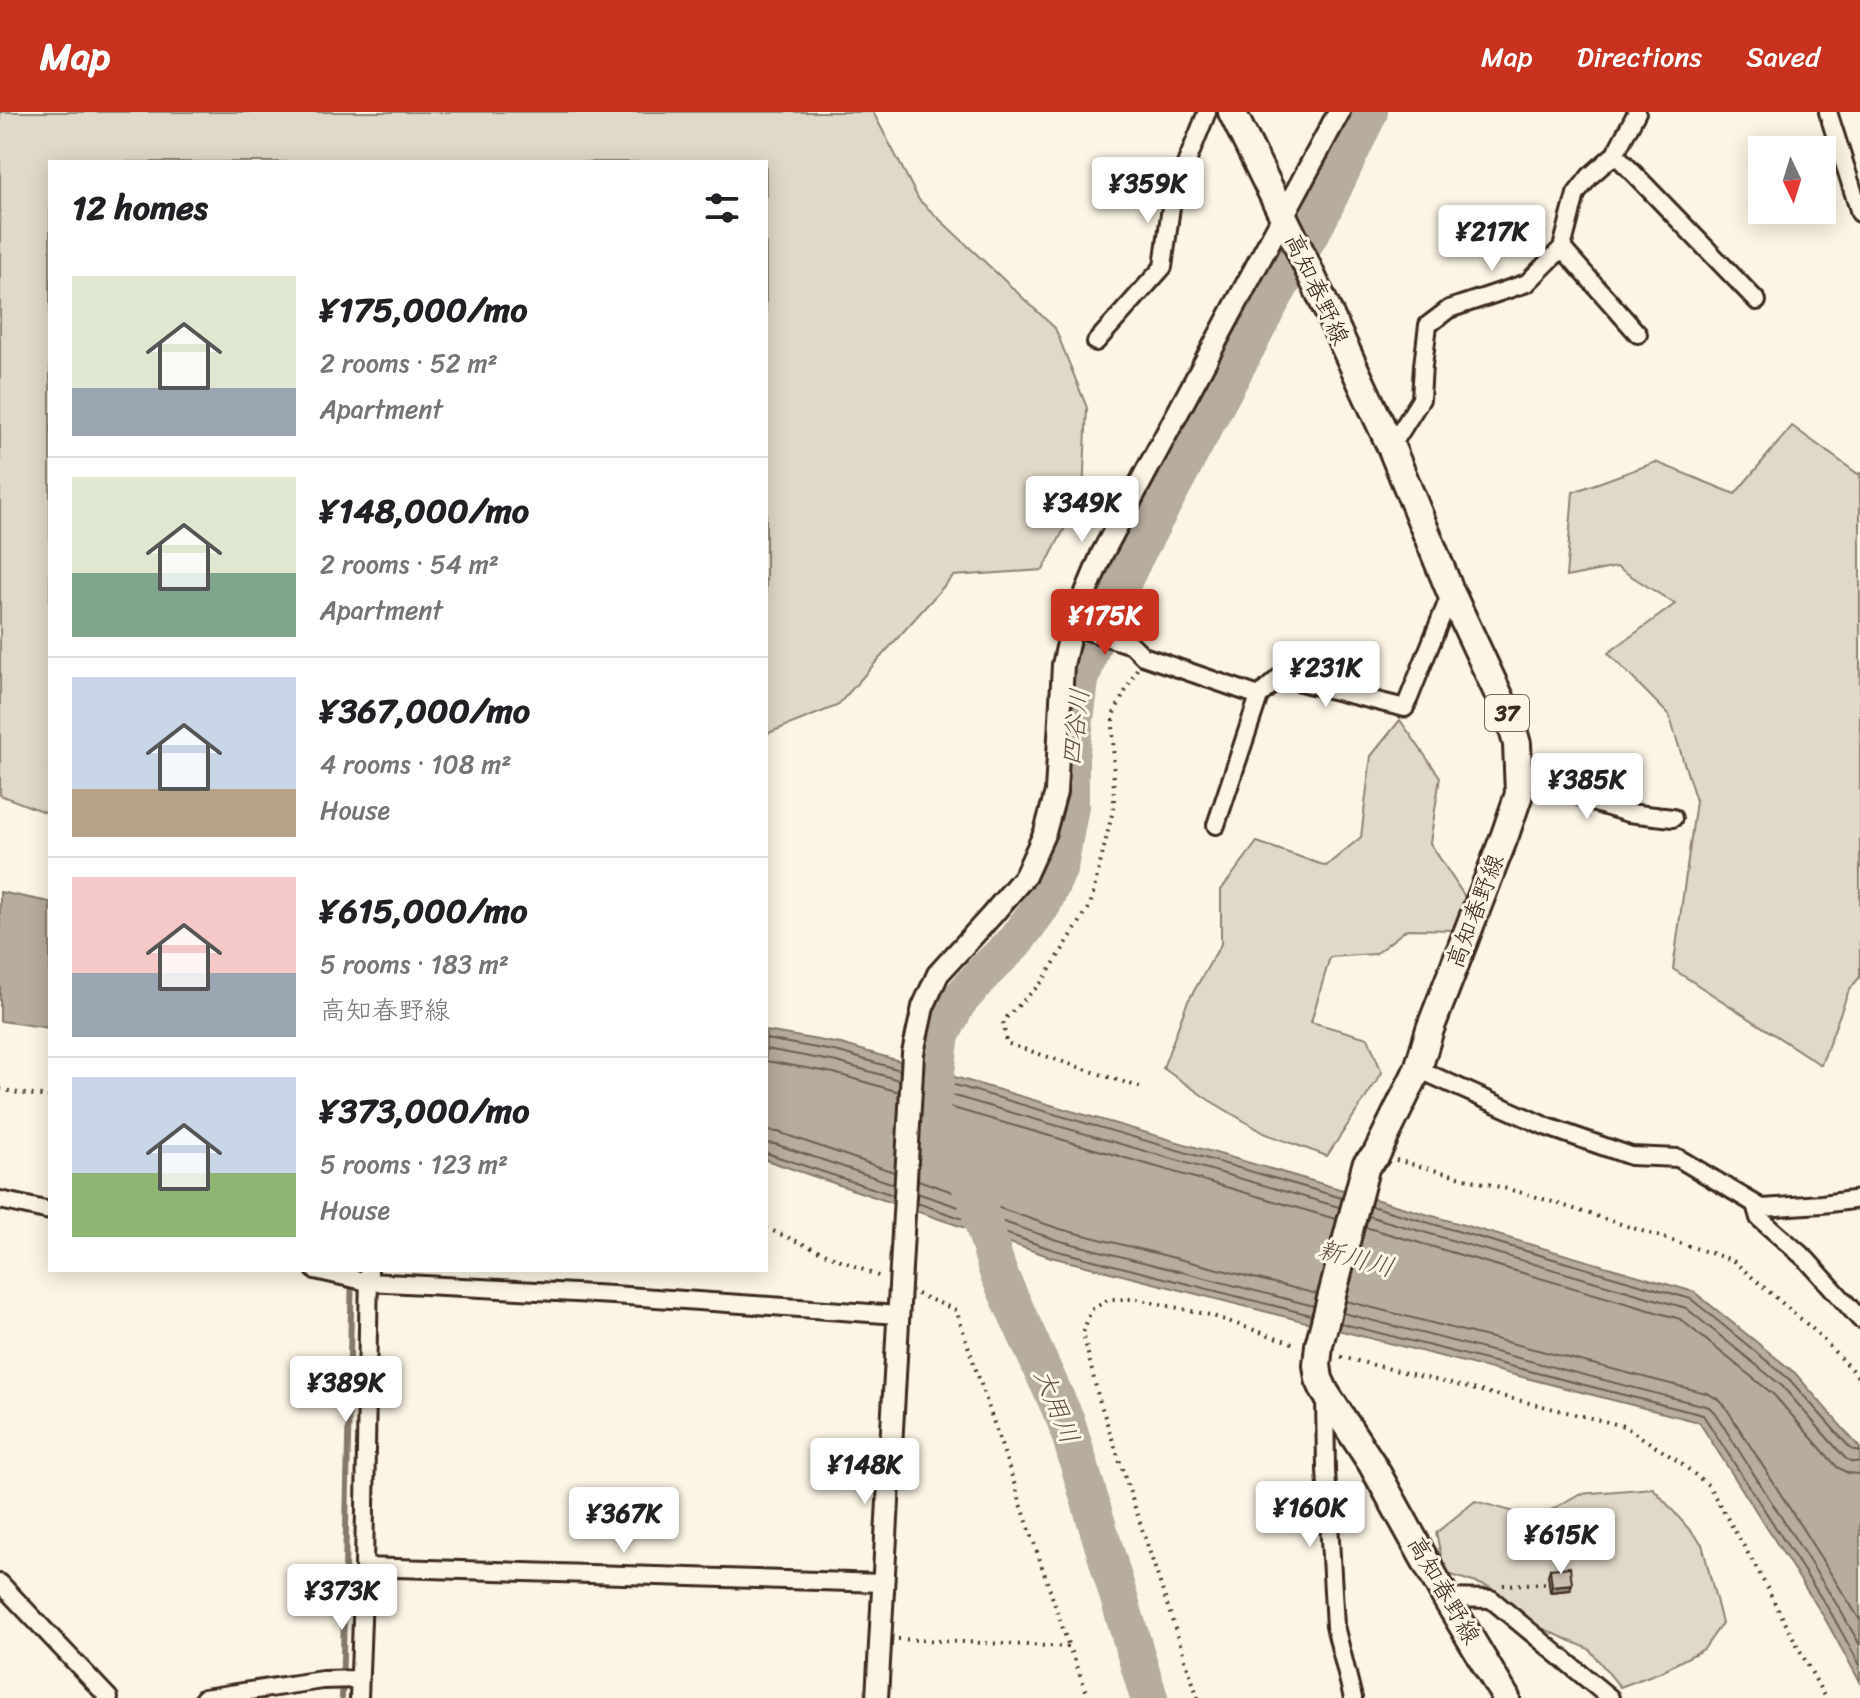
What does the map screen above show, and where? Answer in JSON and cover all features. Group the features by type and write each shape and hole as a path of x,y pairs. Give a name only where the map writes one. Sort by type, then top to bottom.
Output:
{"main road":[{"name":"高知春野線","path":"1232,112 1391,447 1451,593 1510,719 1517,744 1519,794 1430,1029 1418,1069 1371,1160 1319,1345 1317,1365 1325,1392 1372,1464 1506,1698"}],"street":[{"path":"1096,342 1163,267 1172,199 1207,112"},
{"path":"877,1698 913,1053 923,1007 938,974 1025,876 1045,832 1056,792 1063,665 1081,629 1102,554 1289,227 1339,112"},
{"path":"1391,447 1421,399 1428,325 1449,309 1527,283 1562,248 1576,194 1590,176 1615,154 1637,112"},
{"path":"1828,112 1860,213"},
{"path":"1615,154 1757,301"},
{"path":"1562,248 1638,334"},
{"path":"1216,825 1259,696 1280,677 1405,708 1451,593"},
{"path":"1081,629 1259,696"},
{"path":"1519,767 1595,803 1628,813 1673,818"},
{"path":"1418,1069 1545,1126 1631,1156 1678,1158 1762,1208 1860,1199"},
{"path":"0,1200 48,1211"},
{"path":"1755,1204 1759,1218 1807,1260 1860,1319"},
{"path":"324,1272 343,1276 898,1315"},
{"path":"359,1698 368,1276"},
{"path":"1325,1392 1335,1626 1353,1698"},
{"path":"364,1567 883,1583"},
{"path":"0,1583 109,1698"},
{"path":"1446,1598 1491,1599 1610,1698"},
{"path":"204,1698 322,1680 360,1679"}],"path":[{"path":"1138,651 1113,715 1114,806 1090,906 1042,982 1003,1021 1006,1043 1142,1088"},
{"path":"0,1089 48,1097"},
{"path":"1371,1160 1534,1196 1732,1260 1816,1332 1860,1379"},
{"path":"768,1229 956,1310 1089,1698"},
{"path":"879,1638 1069,1647"}],"shaded area":[{"path":"0,112 873,112 919,200 1055,328 1087,408 1083,493 1043,570 953,576 837,706 768,733 768,160 48,160 48,811 44,812 0,795"},
{"path":"1792,426 1860,473 1860,977 1849,990 1821,1065 1673,969 1696,801 1669,715 1608,653 1675,604 1617,567 1566,577 1573,492 1656,462 1735,494"},
{"path":"1400,720 1440,777 1430,843 1465,897 1455,930 1407,929 1375,954 1330,957 1311,1022 1368,1038 1382,1073 1327,1156 1266,1134 1163,1068 1187,1003 1221,944 1221,890 1257,842 1326,866 1361,837 1371,756"},
{"path":"1653,1488 1702,1544 1722,1623 1704,1649 1660,1672 1620,1687 1589,1649 1539,1627 1489,1587 1445,1573 1436,1533 1475,1501 1537,1518 1579,1494"}],"water":[{"path":"0,892 48,902 48,1028 0,1021"},
{"name":"新川川","path":"768,1031 841,1044 1694,1292 1795,1373 1860,1448 1860,1682 1824,1617 1699,1422 1051,1257 768,1161"}],"building":[{"path":"1570,1567 1572,1584 1552,1586 1550,1569"}],"waterway":[{"name":"四谷川","path":"929,1121 941,1035 957,1003 1014,943 1042,905 1059,867 1070,806 1070,758 1080,681 1091,647 1135,556 1270,303 1318,220 1369,112"},
{"name":"大用川","path":"971,1188 998,1272 1066,1421 1149,1698"},
{"path":"342,1698 352,1272"}]}
